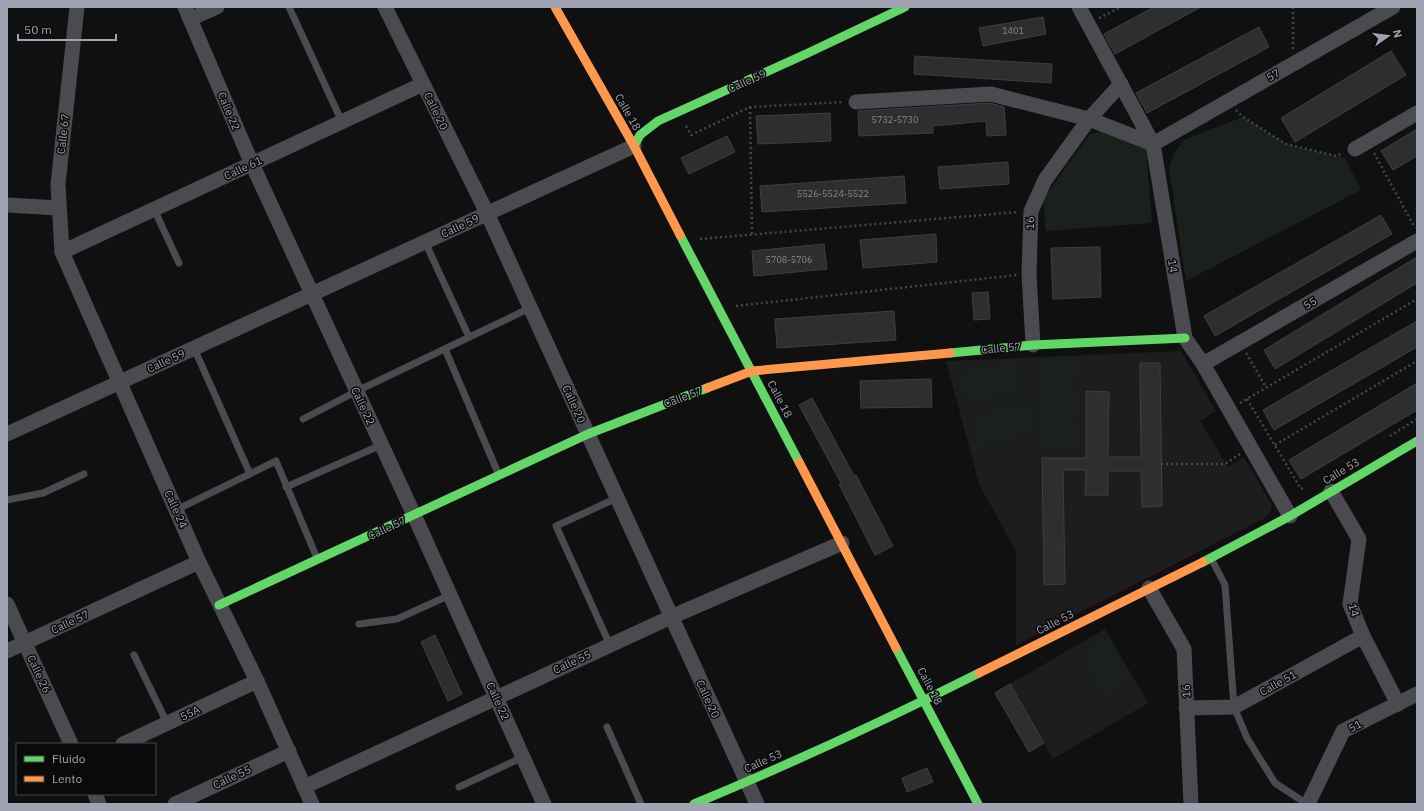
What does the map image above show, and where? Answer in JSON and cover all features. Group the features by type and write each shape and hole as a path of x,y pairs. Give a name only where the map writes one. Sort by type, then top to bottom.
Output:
{"street":[{"name":"Calle 67","path":"59,208 58,184 77,7"},
{"path":"187,13 217,7"},
{"name":"Calle 20","path":"385,7 487,213 757,804"},
{"name":"Calle 18","path":"555,7 634,146 978,804"},
{"name":"Calle 59","path":"7,434 634,146 640,135 658,121 905,7"},
{"name":"14","path":"1078,7 1153,144 1185,338 1203,364 1290,516"},
{"name":"57","path":"1153,144 1393,7"},
{"name":"Calle 22","path":"187,13 252,164 414,515 544,804"},
{"name":"Calle 61","path":"62,252 423,84"},
{"name":"16","path":"1033,345 1030,274 1031,211 1045,180 1089,119 1121,84"},
{"path":"856,102 991,94 1089,119 1153,144"},
{"path":"1361,145 1417,113"},
{"path":"7,205 59,208"},
{"name":"Calle 24","path":"59,208 62,252 199,562 257,681 312,804"},
{"name":"55","path":"1203,364 1417,241"},
{"name":"Calle 57","path":"219,604 318,560 588,434 752,371 1033,345 1185,338"},
{"name":"Calle 53","path":"694,804 924,701 1211,558 1290,516 1417,441"},
{"name":"14","path":"1331,491 1359,539 1350,604 1363,636 1398,704"},
{"name":"Calle 55","path":"304,787 671,617 842,543"},
{"name":"Calle 57","path":"7,651 25,644 199,562"},
{"name":"16","path":"1149,588 1184,649 1191,804"},
{"name":"Calle 26","path":"7,604 72,743"},
{"name":"Calle 51","path":"1186,708 1234,707 1363,636"},
{"name":"55A","path":"124,743 257,681"},
{"name":"51","path":"1307,804 1343,731 1417,694"},
{"name":"Calle 55","path":"175,804 288,751"}],"lane":[{"path":"290,7 342,122"},
{"path":"154,209 179,263"},
{"path":"425,242 469,337"},
{"path":"304,419 357,391 530,308"},
{"path":"194,348 250,474"},
{"path":"445,349 499,476"},
{"path":"286,487 381,445"},
{"path":"176,510 276,461 318,560"},
{"path":"7,500 42,493 84,474"},
{"path":"610,645 556,526 617,498"},
{"path":"1211,558 1225,585 1234,707 1247,738 1275,783 1307,804"},
{"path":"360,624 397,619 450,595"},
{"path":"134,655 167,723"},
{"path":"607,727 641,804"},
{"path":"459,787 523,756"}],"path":[{"path":"1088,24 1120,7"},
{"path":"1293,7 1294,64"},
{"path":"1228,101 1242,117 1286,144 1336,156 1361,145 1417,232"},
{"path":"677,112 691,135 750,107 856,102"},
{"path":"750,107 752,235"},
{"path":"683,241 1031,211"},
{"path":"718,308 1030,274"},
{"path":"1229,409 1417,299"},
{"path":"1240,343 1266,387"},
{"path":"1275,445 1417,361"},
{"path":"1247,398 1301,489 1308,485"},
{"path":"1390,436 1417,420"},
{"path":"1161,464 1225,464 1251,448"}],"shaded area":[{"path":"1243,117 1286,144 1345,158 1361,190 1186,281 1169,168 1174,153 1184,140"},
{"path":"1106,130 1146,149 1152,223 1046,231 1043,199 1090,134"},
{"path":"1181,351 1216,411 1200,421 1228,467 1244,457 1272,505 1270,512 1263,519 1016,645 1016,551 979,484 946,361"},
{"path":"1015,358 1024,389 966,405 958,374"},
{"path":"1036,360 1077,360 1078,452 1038,452"},
{"path":"1027,401 1036,432 978,448 970,417"},
{"path":"1105,629 1148,703 1053,759 1010,684"},
{"path":"1107,638 1130,682 1105,696 1081,652"}],"building":[{"path":"1154,7 1201,7 1115,54 1104,34"},
{"path":"1043,17 1046,34 983,46 979,28"},
{"path":"1259,27 1269,47 1147,113 1136,93"},
{"path":"1391,51 1406,75 1295,142 1281,118"},
{"path":"915,56 1052,64 1051,83 914,74"},
{"path":"990,103 1004,107 1006,135 987,136 986,121 933,126 933,133 859,136 858,111"},
{"path":"830,113 831,141 758,144 756,116"},
{"path":"1417,129 1417,156 1393,170 1381,151"},
{"path":"727,136 735,152 689,174 681,158"},
{"path":"1008,162 1009,184 940,189 938,167"},
{"path":"904,176 906,203 762,212 760,186"},
{"path":"1381,215 1392,234 1215,336 1204,316"},
{"path":"936,234 937,262 863,268 860,240"},
{"path":"824,244 827,269 754,276 752,251"},
{"path":"1100,247 1101,297 1053,299 1051,248"},
{"path":"1417,257 1417,283 1275,369 1264,350"},
{"path":"988,292 990,319 974,320 972,293"},
{"path":"894,311 896,340 777,348 775,319"},
{"path":"1417,321 1417,347 1274,430 1263,410"},
{"path":"1140,363 1160,363 1162,506 1142,507 1141,471 1108,471 1108,495 1085,495 1086,470 1063,470 1065,584 1044,585 1042,458 1086,458 1086,391 1109,392 1108,457 1141,457"},
{"path":"931,379 932,407 861,408 860,381"},
{"path":"1417,383 1417,410 1301,479 1289,460"},
{"path":"812,398 854,476 856,475 893,546 875,555 839,484 841,483 799,405"},
{"path":"435,635 462,694 448,701 421,642"},
{"path":"1010,684 1044,743 1029,752 995,693"},
{"path":"927,768 933,782 907,792 902,778"}],"traffic: fast":[{"path":"634,146 640,135 658,121 905,7"},
{"path":"680,235 799,462"},
{"path":"950,353 1033,345 1185,338"},
{"path":"219,605 588,434 707,388"},
{"path":"1203,562 1290,516 1417,441"},
{"path":"896,648 978,804"},
{"path":"694,804 838,741 979,673"}],"traffic: slow":[{"path":"555,7 634,146 680,235"},
{"path":"707,388 752,371 950,353"},
{"path":"799,462 896,648"},
{"path":"979,673 1203,562"}]}
